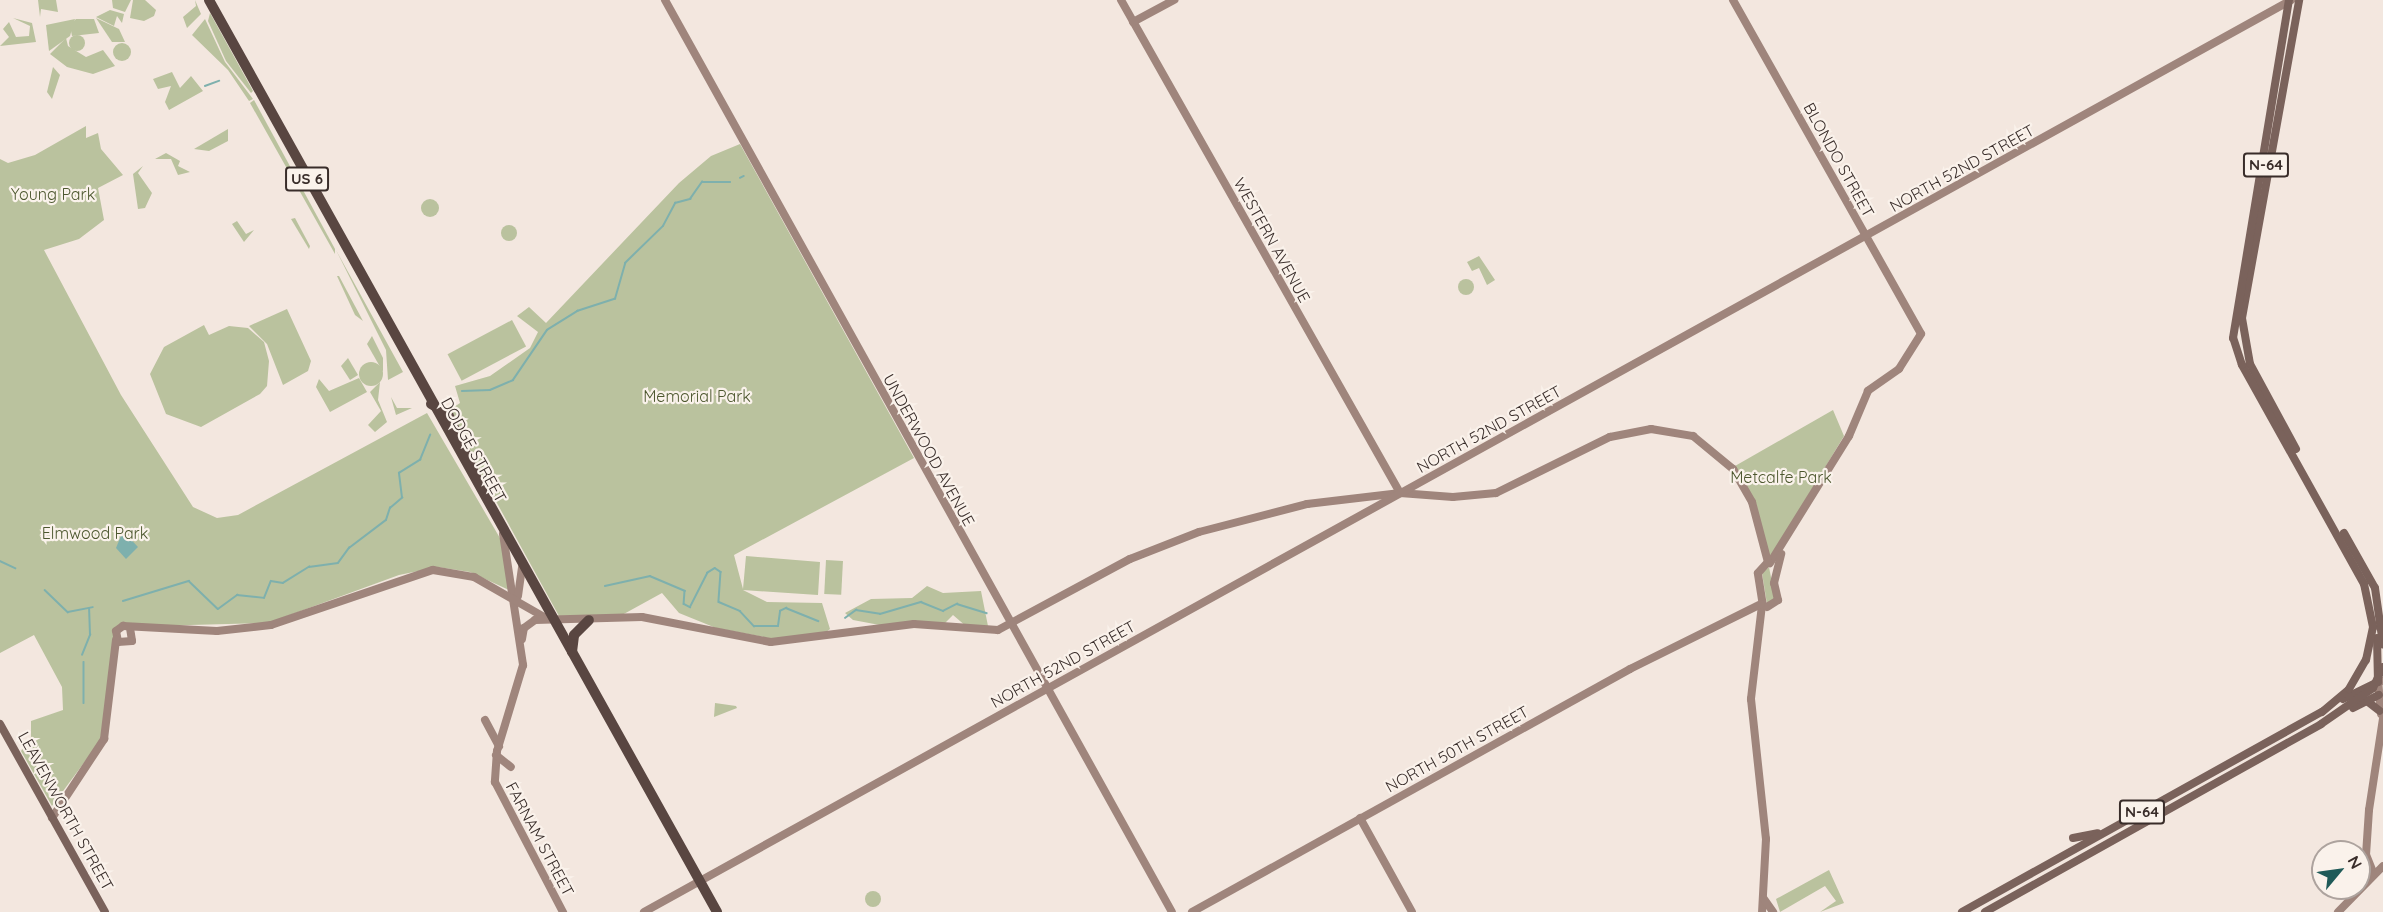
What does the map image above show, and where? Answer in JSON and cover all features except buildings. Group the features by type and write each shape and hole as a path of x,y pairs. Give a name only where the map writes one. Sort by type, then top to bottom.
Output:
{"highway":[{"name":"DODGE STREET","path":"210,0 431,405 443,408 452,419 481,494 717,912"},
{"path":"574,658 574,635 590,620"}],"main road":[{"name":"N-64","path":"1962,912 2322,712 2363,668 2372,635 2370,601 2354,562 2242,365 2233,338 2290,0"},
{"name":"N-64","path":"2299,0 2244,290 2242,339 2254,375 2372,580 2383,644"},
{"path":"2370,601 2376,619 2382,682"},
{"path":"2382,682 2383,667"},
{"name":"N-64","path":"1985,912 2321,724 2382,682"},
{"path":"2322,712 2382,682"},
{"path":"2321,724 2381,694"},
{"path":"2367,701 2382,718"},
{"name":"LEAVENWORTH STREET","path":"0,724 105,912"},
{"path":"2073,838 2115,827"}],"street":[{"name":"UNDERWOOD AVENUE","path":"665,0 1172,912"},
{"name":"WESTERN AVENUE","path":"1121,0 1400,493"},
{"path":"1134,22 1174,0"},
{"name":"BLONDO STREET","path":"1733,0 1920,334 1899,369 1868,391 1849,436 1783,547"},
{"name":"NORTH 52ND STREET","path":"644,912 1866,237 2290,0"},
{"path":"522,639 528,623 672,618 735,636 788,642 914,624 987,631 1012,626 1109,569 1185,536 1307,504 1400,493 1453,497 1496,493 1610,437 1670,429 1702,441 1733,469 1752,502 1767,564 1756,633 1751,701 1766,839 1762,912"},
{"name":"FARNAM STREET","path":"502,530 522,639 521,681 496,755 499,797 563,912"},
{"path":"1767,564 1783,547"},
{"path":"1762,603 1778,600 1777,569 1783,547"},
{"path":"1767,564 1777,569"},
{"name":"FARNAM STREET","path":"517,603 522,566"},
{"path":"52,818 100,750 114,673 118,629 217,631 287,621 433,570 474,577 553,621"},
{"name":"NORTH 50TH STREET","path":"1192,912 1360,818 1737,614 1762,603"},
{"path":"114,673 130,641 130,628"},
{"path":"116,640 130,641 161,631"},
{"path":"2373,872 2367,841 2382,718 2382,682"},
{"path":"485,720 499,746"},
{"path":"496,755 511,767"},
{"path":"1360,818 1412,912"},
{"path":"2338,912 2373,872 2383,866"},
{"path":"1764,898 1773,912"}],"green space":[{"path":"38,0 56,0 58,12 41,9 40,17"},
{"path":"112,0 131,0 125,12 113,8"},
{"path":"133,0 145,0 156,10 154,16 144,21 130,18"},
{"path":"195,0 201,14 187,28 183,17 196,6"},
{"path":"110,10 124,14 122,23 117,16 114,26 96,17"},
{"path":"210,13 253,91 251,93 226,61 208,21"},
{"path":"13,18 32,23 36,42 0,46 9,37 3,29 9,22 16,37 29,36 30,26"},
{"path":"96,18 119,29 125,42 112,42"},
{"path":"75,19 70,36 49,51 46,25"},
{"path":"76,19 94,19 99,33 72,36 70,25"},
{"path":"205,19 225,62 253,99 249,101 228,70 192,35"},
{"path":"77,35 85,43 77,51 69,43"},
{"path":"66,38 68,46 86,57 103,50 115,66 93,74 67,67 50,54"},
{"path":"122,43 128,46 131,52 128,58 122,61 116,58 113,52 116,46"},
{"path":"53,67 60,75 52,99 47,92"},
{"path":"172,72 180,88 191,76 203,91 169,110 165,102 171,86 158,89 153,79"},
{"path":"254,100 335,249 335,254 250,103"},
{"name":"Elmwood Park","path":"86,126 86,138 98,133 101,149 123,175 98,188 104,220 79,239 44,250 121,395 193,507 217,518 238,515 427,413 504,545 509,590 470,572 438,567 399,575 268,623 115,627 114,688 103,737 52,806 21,751 31,737 31,721 63,710 62,687 34,635 0,653 0,159 8,163 35,155"},
{"path":"228,129 228,141 209,151 194,149"},
{"name":"Memorial Park","path":"740,144 914,458 734,555 743,589 746,556 820,562 818,595 743,590 767,602 822,603 830,629 821,636 774,639 716,628 679,613 662,593 622,615 559,616 481,474 451,409 460,403 455,386 490,376 530,348 538,332 517,316 529,307 546,323 679,183 711,156"},
{"path":"166,153 180,161 178,166 190,172 178,175 171,159 155,159"},
{"path":"143,166 138,173 152,193 145,208 138,209 133,174"},
{"path":"430,199 436,202 439,208 436,214 430,217 424,214 421,208 424,202"},
{"path":"295,218 310,246 309,249 291,219"},
{"path":"237,221 246,234 254,230 244,242 232,224"},
{"path":"509,225 515,227 517,233 515,239 509,241 503,239 501,233 503,227"},
{"path":"336,250 403,372 388,380 386,350"},
{"path":"1479,256 1495,280 1487,285 1479,268 1472,271 1467,262"},
{"path":"337,276 339,276 363,321 355,315"},
{"path":"1466,279 1472,281 1474,287 1472,293 1466,295 1460,293 1458,287 1460,281"},
{"path":"287,309 311,361 308,371 283,385 267,344 249,326"},
{"path":"512,320 526,346 462,381 448,354"},
{"path":"204,325 209,335 229,326 248,328 264,342 269,361 267,386 260,394 201,427 166,414 150,374 164,347"},
{"path":"372,336 383,358 383,372 367,344"},
{"path":"348,358 358,375 350,380 341,366"},
{"path":"371,362 379,366 383,374 379,382 371,386 363,382 359,374 363,366"},
{"path":"359,378 367,392 330,412 316,387 319,379 329,391"},
{"path":"380,382 378,400 387,422 375,432 368,425 381,411 370,392"},
{"path":"391,397 397,408 412,408 396,415"},
{"name":"Metcalfe Park","path":"1833,410 1844,436 1769,560 1756,504 1735,466"},
{"path":"826,560 843,561 841,595 824,594"},
{"path":"1769,567 1775,598 1767,604 1762,573"},
{"path":"927,586 943,593 981,591 988,626 967,627 953,615 944,624 885,626 853,620 845,613 871,599 912,598"},
{"path":"715,703 736,706 737,708 714,717"},
{"path":"1829,870 1844,903 1820,912 1836,901 1825,886 1780,912 1776,899"},
{"path":"873,891 881,899 873,907 865,899"}],"water":[{"path":"123,531 138,547 126,559 116,548"}],"waterway":[{"path":"205,86 219,81"},
{"path":"740,178 744,176"},
{"path":"462,391 490,390 513,380 547,330 577,311 615,299 625,263 663,226 675,203 690,199 702,182 730,182"},
{"path":"123,601 189,581 218,609 237,595 264,598 271,581 283,583 309,567 338,563 349,548 386,520 390,508 402,498 399,473 420,460 430,435"},
{"path":"0,561 15,568"},
{"path":"605,586 650,576 685,591 684,604 690,607 707,573 715,568 721,572 719,602 740,611 754,626 778,626 780,611 786,608 818,621"},
{"path":"45,590 68,612 93,607"},
{"path":"845,618 856,610 880,614 921,602 943,611 957,604 987,613"},
{"path":"82,655 90,635 89,609"},
{"path":"84,662 84,703"}],"park label":[{"name":"Young Park","path":"53,194"}]}
